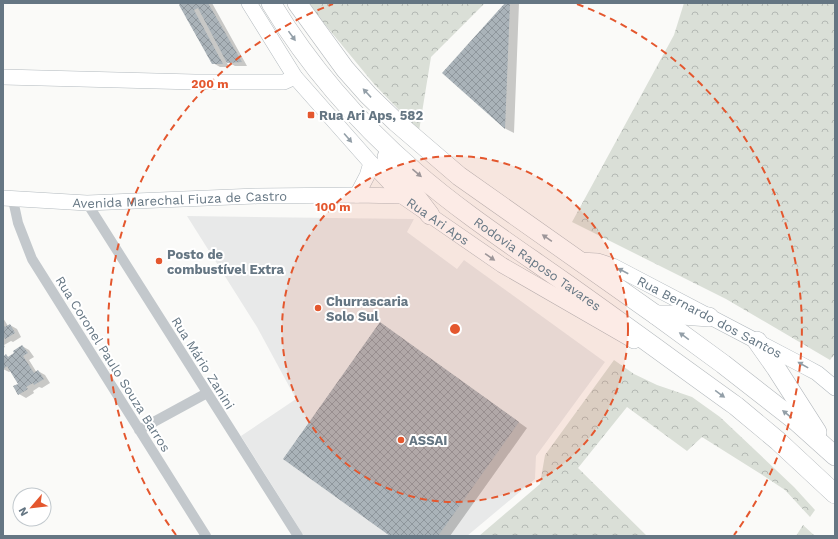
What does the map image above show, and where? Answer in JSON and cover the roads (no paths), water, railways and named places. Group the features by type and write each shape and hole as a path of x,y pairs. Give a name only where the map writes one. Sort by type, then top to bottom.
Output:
{"highway":[{"name":"Rodovia Raposo Tavares","path":"271,3 287,30 310,61 371,132 414,172 464,211 736,406 778,441 830,489"},
{"name":"Rodovia Raposo Tavares","path":"297,3 345,69 368,95 396,122 459,176 579,260 606,282 656,315 763,395 831,452"},
{"path":"371,132 399,174 430,215"},
{"path":"656,315 709,317"},
{"path":"757,341 831,452"}],"main road":[{"name":"Rua Ari Aps","path":"249,3 295,77 402,196 502,265 688,371"},
{"path":"3,77 188,82 284,82 295,77"},
{"path":"357,195 367,176 371,163"},
{"name":"Avenida Marechal Fiuza de Castro","path":"8,199 86,203 258,196 402,196"},
{"name":"Rua Bernardo dos Santos","path":"579,260 598,261 613,266 817,373 835,388"},
{"path":"830,489 835,502"}],"street":[{"name":"Rua Coronel Paulo Souza Barros","path":"8,199 32,259 206,536"},
{"name":"Rua Mário Zanini","path":"86,203 298,536"},
{"path":"139,430 207,393"}],"place":[{"name":"Rua Ari Aps, 582","path":"311,115"},
{"name":"Posto de combustível Extra","path":"159,261"},
{"name":"Churrascaria Solo Sul","path":"318,308"},
{"name":"ASSAI","path":"401,440"}]}
